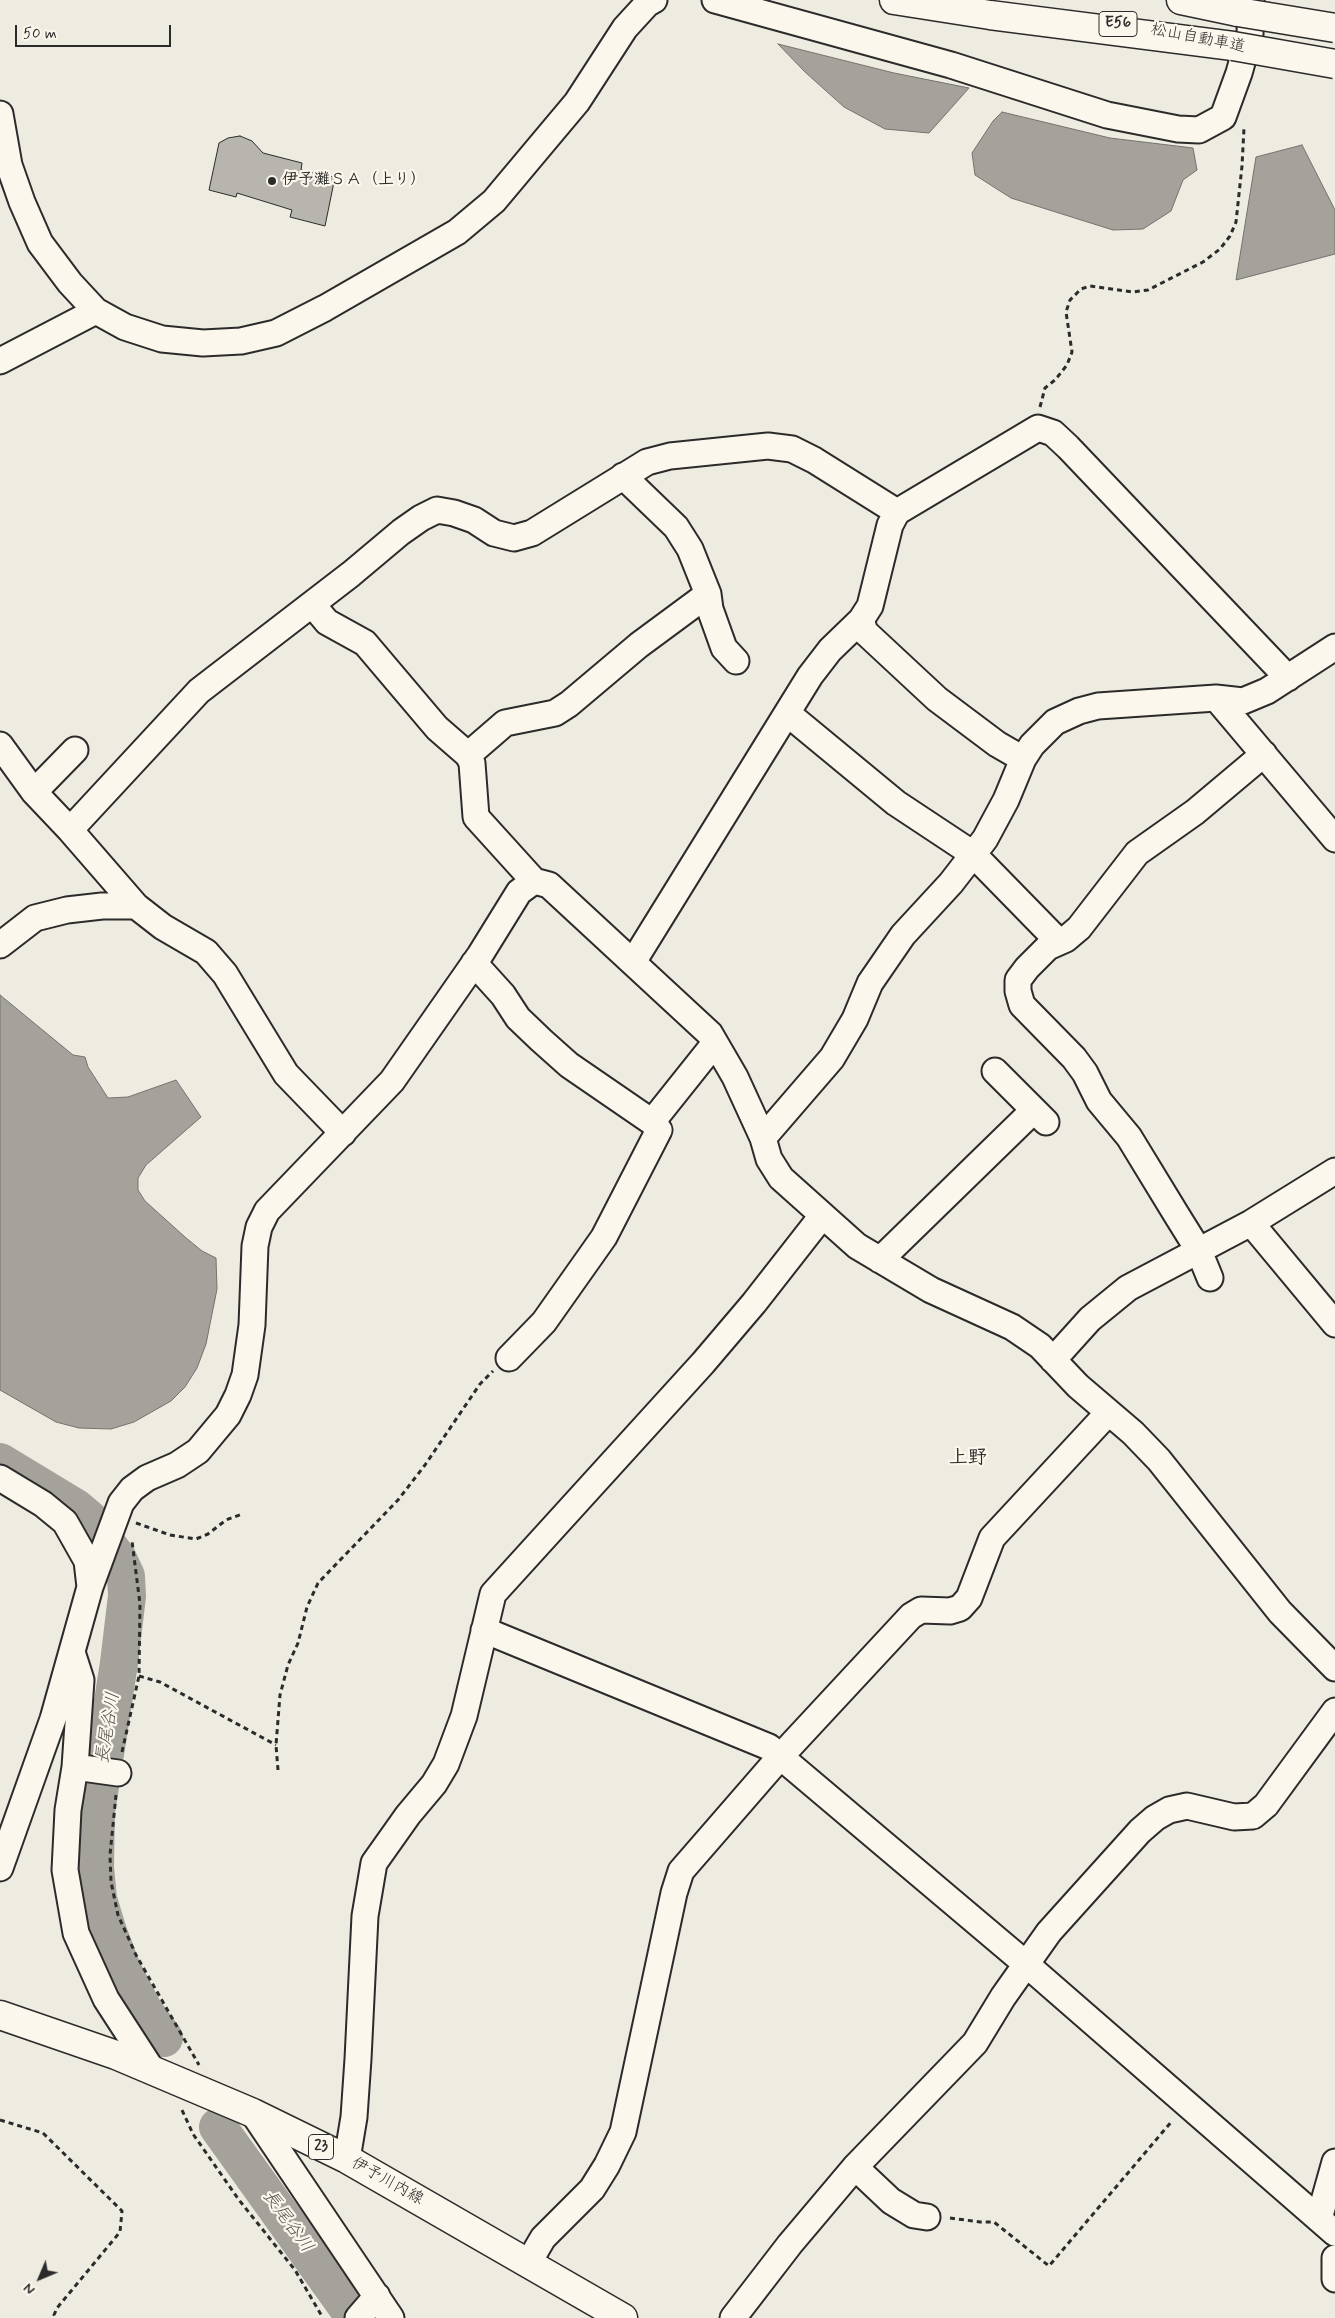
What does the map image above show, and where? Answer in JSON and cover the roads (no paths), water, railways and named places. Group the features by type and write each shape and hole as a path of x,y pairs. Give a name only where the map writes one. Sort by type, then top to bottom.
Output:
{"main road":[{"path":"894,0 990,15 1233,46"},
{"name":"松山自動車道","path":"1003,0 1051,11 1335,64"},
{"path":"1181,0 1245,6 1335,28"},
{"name":"伊予川内線","path":"0,2015 116,2055 253,2113 347,2159 529,2262 623,2318"}],"street":[{"path":"0,114 10,165 22,202 40,243 70,283 96,311 125,327 162,339 204,343 241,341 276,333 325,308 457,232 494,201 578,102 625,28 647,4 654,0"},
{"path":"715,0 951,65 1107,115 1178,129 1199,130 1223,117 1239,74 1250,34 1245,6"},
{"path":"0,361 96,311"},
{"path":"633,962 810,676 830,650 861,620 870,606 890,525 897,512 1038,428 1052,433 1068,447 1288,678"},
{"path":"70,830 199,691 414,522 437,510 454,513 474,520 494,533 514,538 532,533 647,462 670,456 768,446 792,449 897,512"},
{"path":"623,476 676,527 690,549 708,594 710,609 724,648 736,661"},
{"path":"468,755 505,724 555,713 569,704 639,645 708,594"},
{"path":"312,604 326,622 365,643 436,728 468,755 472,763 476,817 534,881 549,885 710,1034 735,1077 763,1138 769,1159 781,1178 857,1246 931,1290 1012,1327 1040,1346 1108,1413 1133,1433 1159,1460 1280,1612 1335,1668"},
{"path":"861,620 865,632 937,699 997,744 1023,759"},
{"path":"763,1138 832,1058 855,1019 870,983 903,935 952,883 985,839 1006,800 1023,759 1032,745 1055,722 1079,711 1098,706 1216,698 1243,701 1268,691 1335,647"},
{"path":"1216,698 1335,839"},
{"path":"787,713 896,803 974,854 1059,942"},
{"path":"0,745 34,792 136,906 163,927 206,952 225,974 286,1074 342,1133"},
{"path":"34,792 75,750"},
{"path":"1210,1278 1199,1251 1129,1137 1099,1101 1084,1072 1074,1058 1022,1004 1018,991 1018,980 1048,947 1079,928 1106,895 1125,866 1137,853 1195,812 1264,754"},
{"path":"0,1868 53,1719 90,1587 120,1520 121,1503 132,1488 147,1478 177,1465 198,1451 228,1415 245,1375 252,1325 255,1246 259,1227 267,1211 392,1081 474,963 520,892 534,881"},
{"path":"0,945 34,918 67,910 102,906 136,906"},
{"path":"474,963 504,995 518,1018 541,1040 570,1065 652,1122 659,1130 604,1236 544,1322 509,1358"},
{"path":"652,1122 715,1043"},
{"path":"880,1260 1040,1116 995,1070"},
{"path":"1053,1360 1090,1319 1128,1288 1251,1224 1335,1170"},
{"path":"347,2159 354,2117 357,2078 365,1916 374,1863 402,1822 434,1784 446,1764 464,1716 493,1594 709,1355 754,1303 822,1216"},
{"path":"1251,1224 1335,1324"},
{"path":"529,2262 544,2238 592,2189 623,2132 674,1893 681,1871 780,1757 910,1616 921,1610 950,1611 960,1608 969,1598 992,1538 1108,1413"},
{"path":"0,1478 43,1504 65,1522 86,1561 90,1587"},
{"path":"484,1630 769,1747 1026,1964 1327,2226"},
{"path":"72,1652 81,1680 75,1767 68,1810 64,1870 76,1933 106,1999 163,2075"},
{"path":"733,2318 790,2244 856,2167 975,2043 1048,1932 1155,1818 1169,1810 1187,1806 1234,1817 1253,1816 1266,1805 1335,1711"},
{"path":"75,1767 118,1773"},
{"path":"253,2113 367,2308 391,2318"},
{"path":"1327,2226 1335,2162"},
{"path":"856,2167 890,2202 914,2216 927,2217"},
{"path":"1335,2258 1335,2279"}],"waterway":[{"name":"長尾谷川","path":"0,1462 76,1508 89,1519 118,1559 126,1576 127,1596 119,1663 96,1812 95,1867 98,1899 122,1969 144,2011 164,2038"},
{"name":"長尾谷川","path":"218,2127 355,2318"}],"place":[{"name":"伊予灘ＳＡ（上り）","path":"272,181"}],"district":[{"name":"上野","path":"968,1459"}]}
